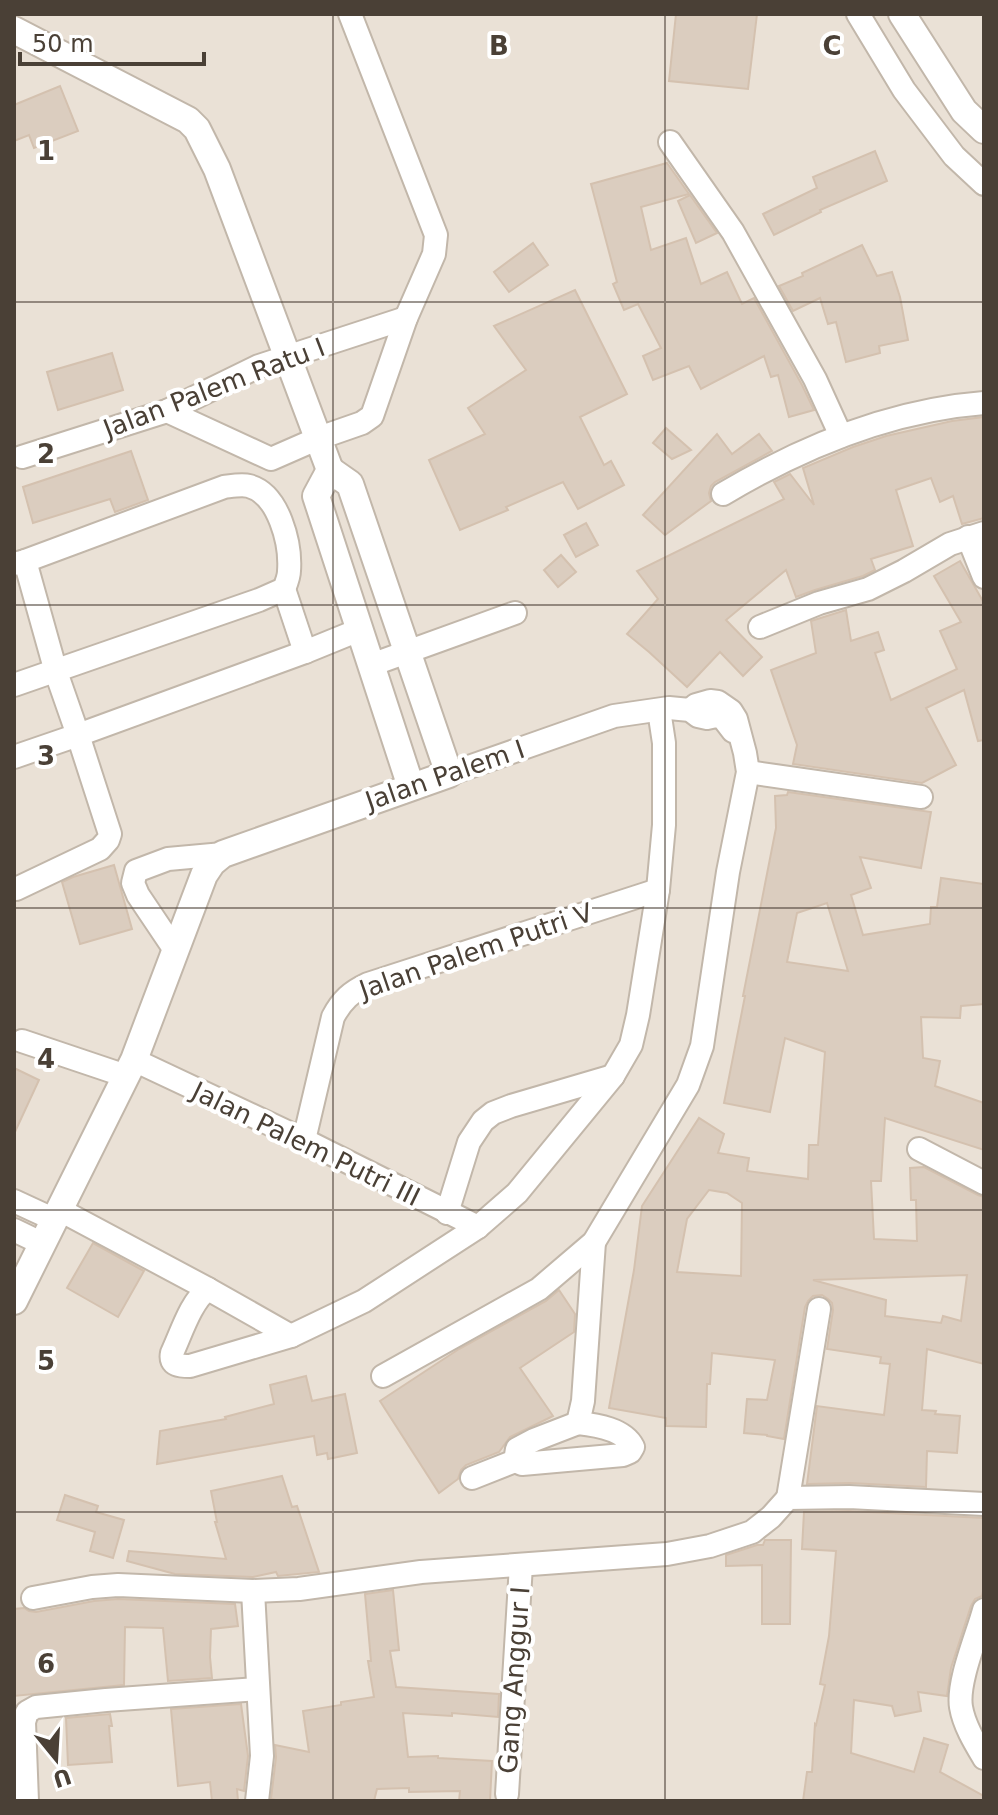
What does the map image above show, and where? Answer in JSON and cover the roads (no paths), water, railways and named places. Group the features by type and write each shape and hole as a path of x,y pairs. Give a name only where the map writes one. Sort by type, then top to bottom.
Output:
{"street":[{"path":"167,411 271,459 362,423 372,416 406,318 434,254 436,235 350,14"},
{"path":"858,14 904,90 954,156 984,184"},
{"path":"902,14 964,111 984,130"},
{"path":"14,30 188,120 197,129 217,169 330,470 350,484 449,774"},
{"path":"670,142 733,232 815,379 841,436"},
{"name":"Jalan Palem Ratu I","path":"22,457 167,411 259,366 406,318"},
{"path":"723,494 753,476 841,436 879,423 984,403"},
{"path":"330,470 316,496 411,787"},
{"path":"16,889 100,849 110,834 19,562 224,487 248,485 263,493 275,507 287,545 290,574 284,589 305,652"},
{"path":"760,627 819,603 868,589 950,544 976,535 984,577"},
{"path":"337,562 372,549"},
{"path":"14,685 284,589"},
{"path":"371,665 515,613"},
{"path":"14,757 359,630"},
{"name":"Jalan Palem I","path":"175,950 133,883 136,871 168,859 223,854 614,716 675,709 710,701 724,705 736,719 747,762"},
{"path":"208,1289 196,1301 172,1353 173,1363 179,1367 291,1336 364,1301 478,1227 517,1193 613,1076 631,1045 638,1015 658,890 664,825 664,743 675,709"},
{"path":"383,1376 539,1289 594,1242 688,1085 702,1046 747,762 921,797"},
{"path":"14,1301 130,1068 204,875 223,854"},
{"name":"Jalan Palem Putri V","path":"304,1140 333,1017 351,992 658,890"},
{"name":"Jalan Palem Putri III","path":"22,1041 130,1068 304,1140 478,1227"},
{"path":"447,1213 469,1142 483,1121 511,1106 613,1076"},
{"path":"919,1149 984,1183"},
{"path":"14,1201 57,1215 208,1289 291,1336"},
{"path":"14,1230 43,1244"},
{"path":"578,1423 583,1401 594,1242"},
{"path":"33,1598 118,1585 253,1591 299,1589 421,1572 667,1554 710,1546 752,1532 788,1498 819,1309"},
{"path":"472,1478 515,1461 522,1464 623,1455 633,1447 630,1440 614,1431 578,1423 517,1449 515,1461"},
{"path":"788,1498 849,1497 984,1504"},
{"name":"Gang Anggur I","path":"507,1794 521,1565"},
{"path":"253,1591 262,1756 257,1801"},
{"path":"981,1742 963,1716 961,1689 984,1610"},
{"path":"27,1801 24,1722 27,1712 36,1707 258,1689"}]}
